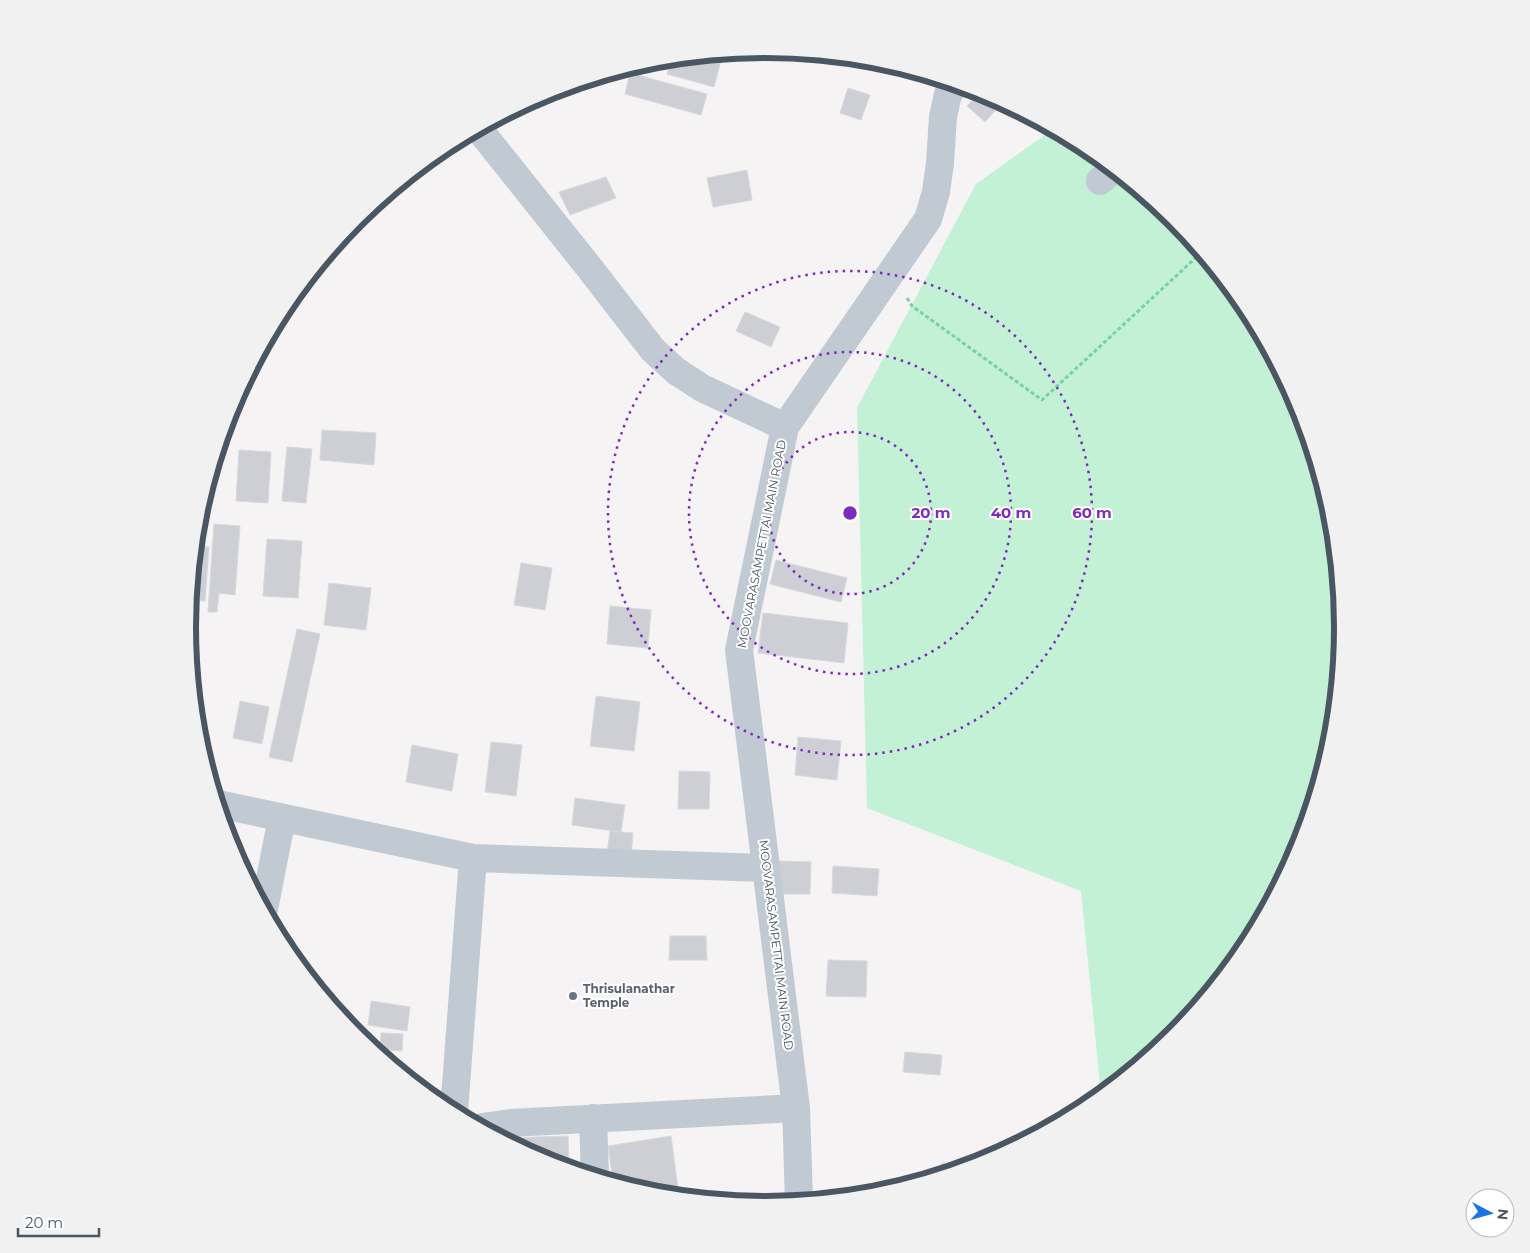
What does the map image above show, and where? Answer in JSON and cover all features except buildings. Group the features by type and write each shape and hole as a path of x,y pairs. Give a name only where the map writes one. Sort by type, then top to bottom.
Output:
{"street":[{"name":"MOOVARASAMPETTAI MAIN ROAD","path":"799,1194 796,1108 739,650 785,427 928,219 936,192 943,117 948,94 952,89"},
{"path":"482,133 652,350 676,371 702,388 785,427"},
{"path":"225,806 473,858 766,868"},
{"path":"266,899 282,818"},
{"path":"455,1103 473,858"},
{"path":"492,1126 593,1118 796,1108"},
{"path":"593,1118 595,1169"}],"path":[{"path":"892,271 912,306 1042,400 1197,256"}],"green space":[{"path":"1048,133 1081,153 1111,175 1167,224 1193,251 1238,310 1258,342 1291,409 1315,479 1329,552 1334,626 1333,664 1329,701 1315,774 1291,844 1258,911 1216,973 1193,1002 1167,1029 1140,1054 1100,1086 1081,891 867,808 857,408 976,184"}],"place":[{"name":"Thrisulanathar Temple","path":"573,996"}]}
